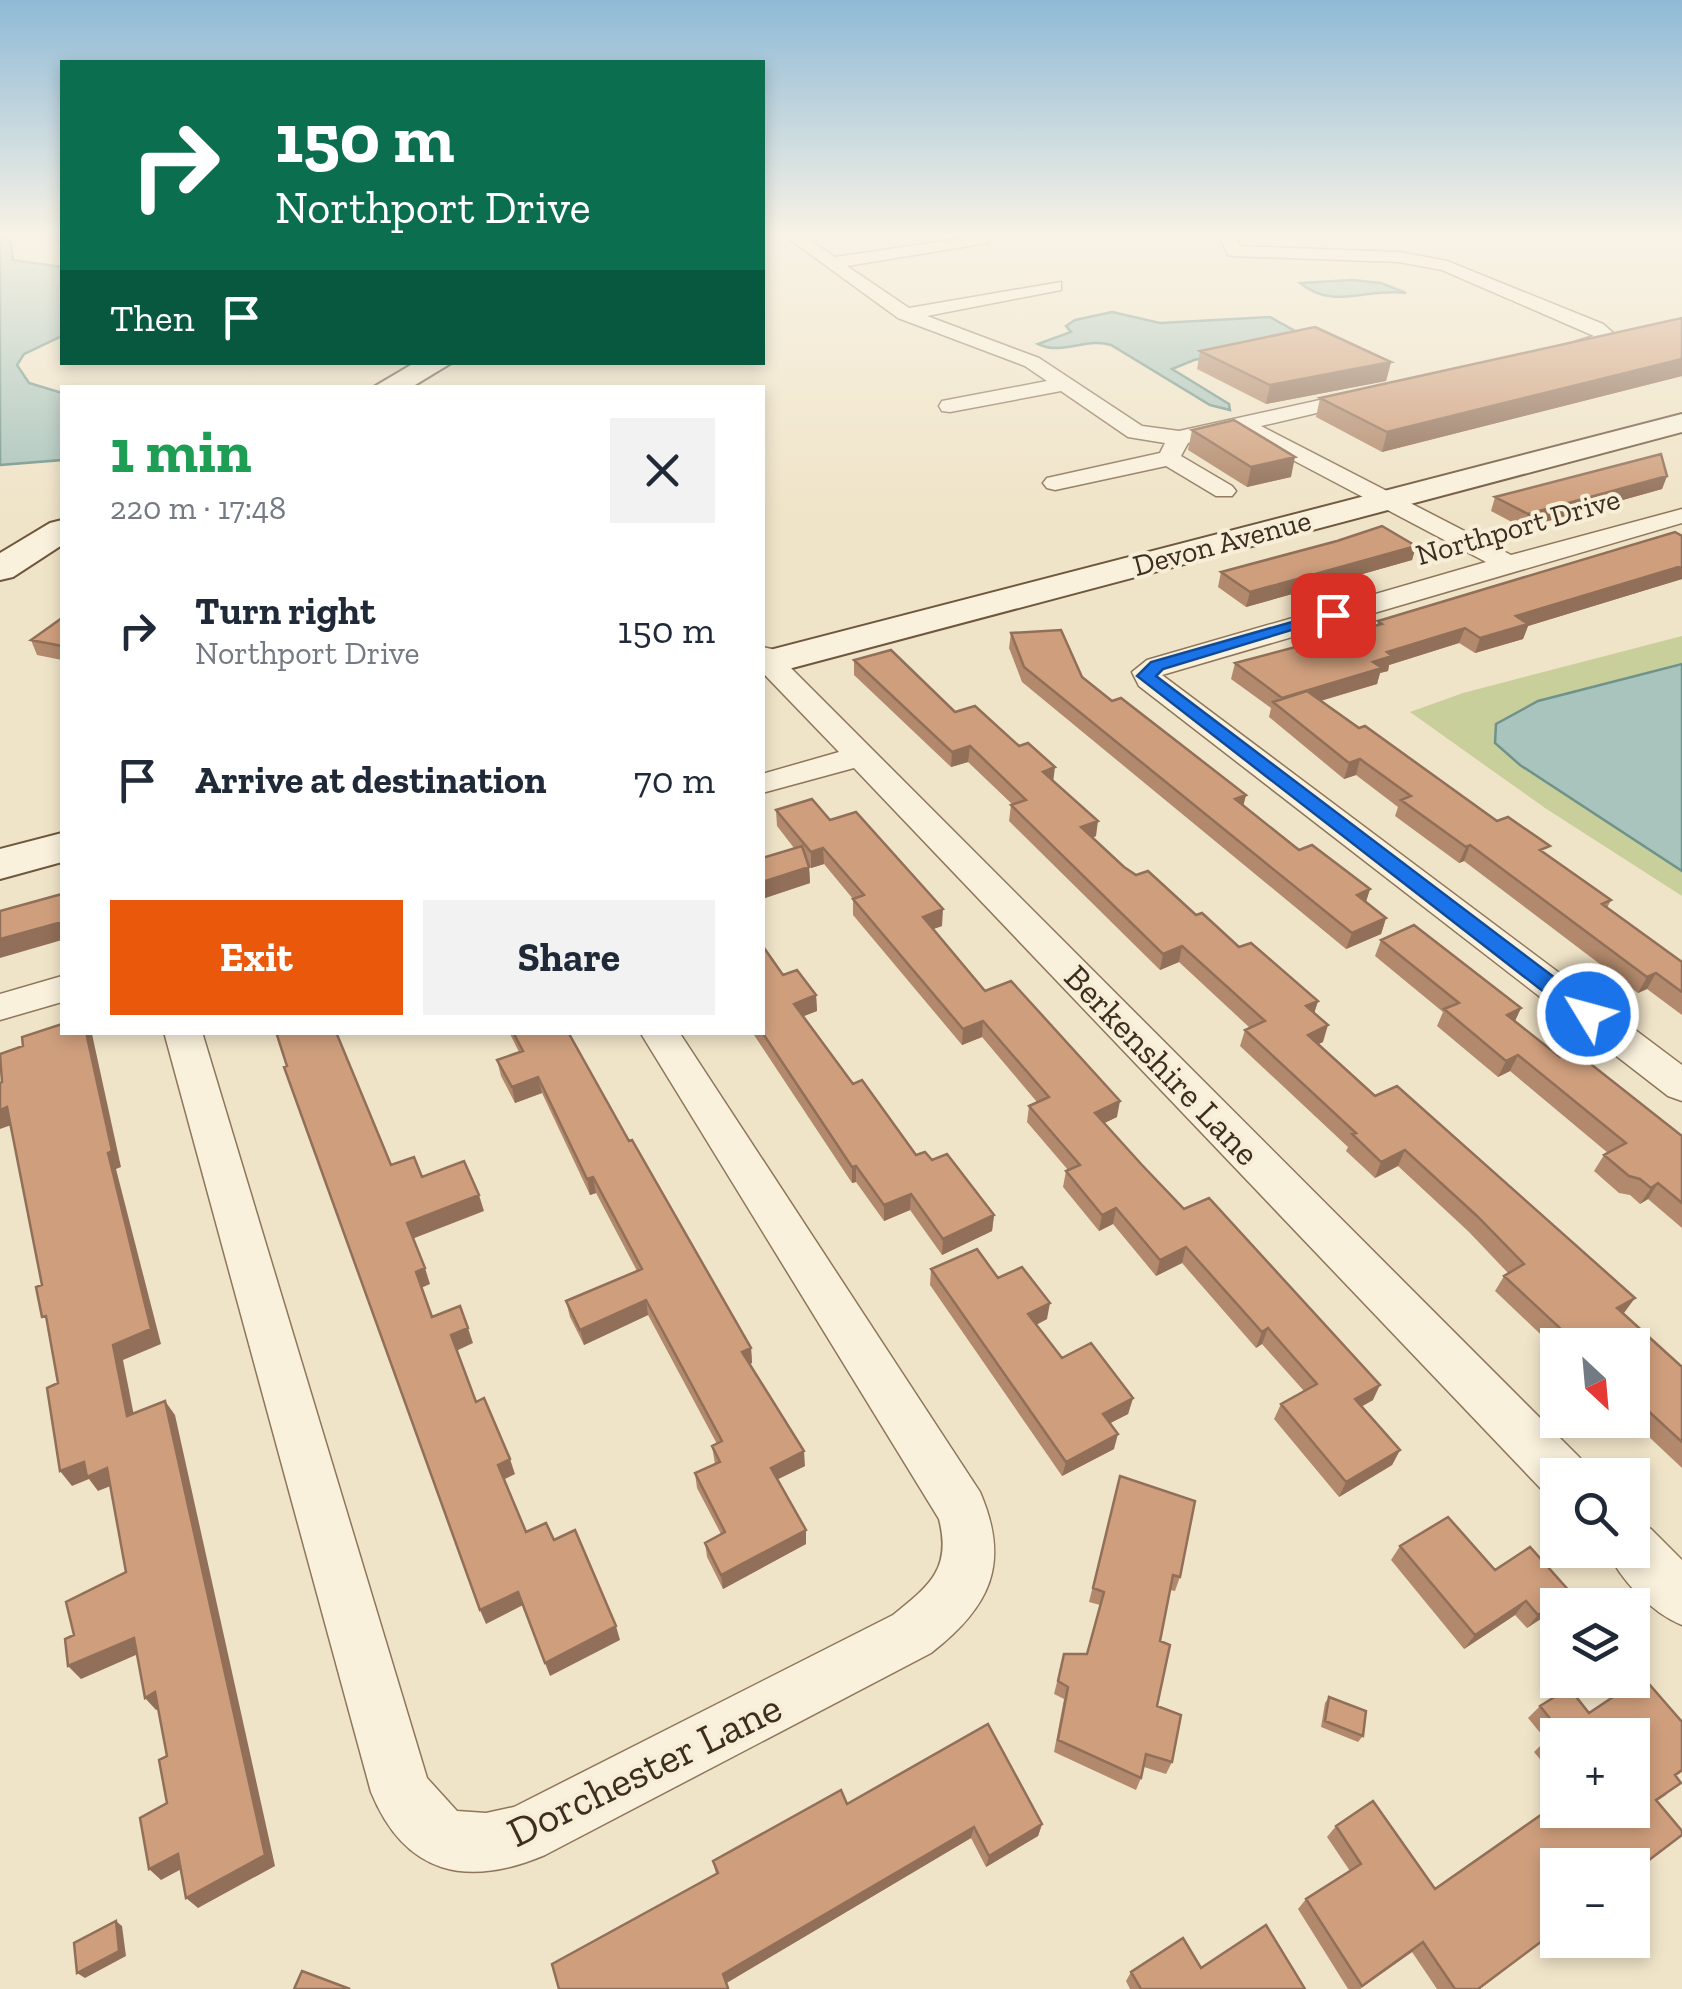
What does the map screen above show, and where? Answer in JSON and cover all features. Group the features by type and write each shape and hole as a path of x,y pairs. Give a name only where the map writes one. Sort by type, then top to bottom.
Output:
{"main road":[{"path":"392,385 433,365"},
{"name":"Devon Avenue","path":"765,655 1376,492 1682,403"},
{"name":"Devon Avenue","path":"1376,492 1682,422"},
{"path":"0,569 60,531"},
{"path":"0,834 60,819"},
{"path":"0,864 60,849"}],"street":[{"path":"936,326 1032,362 1136,432 1174,448 1224,491"},
{"path":"1544,356 1609,338 1591,326"},
{"path":"950,406 1064,384"},
{"path":"1055,484 1241,424 1379,393"},
{"path":"1266,419 1360,472 1376,492"},
{"path":"1241,424 1334,476 1376,492 1510,564"},
{"name":"Northport Drive","path":"1681,516 1146,672 1149,680 1682,1086"},
{"name":"Berkenshire Lane","path":"765,656 1545,1458"},
{"path":"765,783 861,756"},
{"path":"0,1007 60,990"},
{"name":"Dorchester Lane","path":"184,1035 401,1792 415,1818 438,1836 466,1844 497,1844 524,1834 912,1634 940,1614 968,1572 970,1532 956,1500 662,1035"},
{"path":"1650,1565 1682,1598"}],"green space":[{"path":"1682,636 1682,664 1614,681 1520,765 1682,871 1682,896 1545,808 1410,712 1463,693"}],"water":[{"path":"0,326 60,326 60,337 24,354 17,365 29,383 60,392 60,460 0,465"},
{"path":"1066,326 1286,326 1304,336 1194,360 1172,369 1229,404 1230,410 1210,405 1111,345 1056,348 1038,344 1071,332"},
{"path":"1682,664 1682,871 1520,765 1495,743 1496,724 1538,701"}],"building":[{"path":"1647,326 1682,326 1682,359 1387,432 1320,398"},
{"path":"1315,327 1391,362 1270,385 1200,351"},
{"path":"1234,420 1295,457 1251,467 1192,430"},
{"path":"1661,454 1667,476 1528,514 1495,497"},
{"path":"1382,526 1416,546 1250,592 1221,572 1337,541"},
{"path":"1675,532 1682,536 1682,566 1516,616 1528,624 1480,638 1465,628 1387,652 1392,656 1373,662 1382,668 1282,698 1235,663 1382,624 1378,621"},
{"path":"60,619 60,646 31,640"},
{"path":"1061,630 1082,677 1112,701 1121,698 1246,795 1235,799 1299,850 1312,845 1370,889 1357,895 1386,918 1352,933 1024,667 1011,633"},
{"path":"891,650 955,712 975,706 1019,746 1028,743 1055,767 1043,772 1098,821 1081,827 1124,867 1136,875 1148,871 1196,915 1202,913 1239,947 1251,943 1318,1001 1306,1006 1328,1025 1308,1035 1375,1096 1397,1086 1635,1298 1617,1308 1639,1328 1560,1328 1504,1276 1524,1264 1477,1216 1405,1150 1381,1162 1352,1134 1356,1133 1245,1030 1265,1021 1182,946 1163,954 1011,805 1026,800 970,746 952,752 854,660"},
{"path":"1307,691 1359,728 1365,726 1497,821 1508,817 1550,846 1540,850 1611,900 1602,904 1682,962 1682,992 1656,973 1647,977 1470,845 1466,847 1401,800 1411,796 1360,759 1349,763 1273,702"},
{"path":"812,799 830,820 856,812 943,909 923,917 985,991 1011,981 1120,1101 1095,1113 1142,1165 1184,1209 1209,1198 1380,1385 1355,1399 1400,1450 1346,1482 1281,1404 1317,1384 1268,1328 1262,1332 1186,1247 1160,1260 1116,1208 1102,1215 1066,1171 1080,1165 1029,1106 1049,1097 983,1021 963,1029 853,899 864,895 823,848 811,852 776,810"},
{"path":"802,846 809,867 765,881 765,857"},
{"path":"60,895 60,923 0,939 0,911"},
{"path":"1414,925 1521,1008 1507,1015 1560,1057 1573,1050 1682,1136 1682,1203 1658,1183 1651,1188 1629,1176 1604,1155 1626,1143 1518,1055 1506,1061 1444,1009 1459,1003 1381,940"},
{"path":"765,949 783,975 797,970 816,995 794,1004 853,1084 862,1080 916,1155 925,1152 932,1160 947,1154 994,1215 943,1239 911,1194 884,1205 856,1166 852,1167 764,1035"},
{"path":"60,1025 60,1035 87,1035 112,1151 108,1153 151,1329 113,1345 127,1416 165,1401 265,1855 186,1898 178,1854 149,1869 140,1818 167,1803 159,1760 167,1756 155,1692 145,1698 134,1638 68,1666 65,1639 74,1635 66,1602 126,1572 107,1468 87,1477 84,1462 60,1471 47,1388 58,1383 46,1316 42,1317 36,1287 42,1285 7,1107 0,1110 0,1054 23,1046 22,1037"},
{"path":"277,1035 337,1035 391,1165 414,1157 422,1177 464,1161 479,1195 407,1223 425,1268 416,1272 432,1317 460,1306 468,1328 451,1335 476,1402 484,1398 510,1459 498,1465 526,1532 546,1523 554,1540 575,1530 616,1626 545,1663 518,1592 480,1610 284,1067 287,1066"},
{"path":"515,1035 570,1035 751,1348 742,1352 804,1451 771,1468 806,1530 721,1575 705,1543 725,1532 695,1473 720,1462 712,1446 722,1441 646,1300 580,1330 566,1301 642,1269 593,1177 587,1179 538,1077 512,1087 497,1060 523,1051"},
{"path":"977,1249 998,1278 1022,1267 1050,1303 1028,1314 1062,1358 1091,1343 1133,1398 1103,1414 1118,1434 1066,1462 931,1269"},
{"path":"1650,1338 1682,1367 1682,1442 1650,1413"},
{"path":"1120,1476 1195,1501 1180,1577 1173,1575 1160,1641 1170,1645 1157,1706 1181,1715 1172,1762 1146,1754 1141,1778 1058,1740 1068,1687 1058,1681 1064,1654 1087,1654 1104,1592 1093,1588"},
{"path":"1448,1517 1495,1570 1530,1547 1540,1558 1540,1568 1549,1568 1567,1588 1540,1588 1540,1614 1526,1601 1475,1635 1400,1546"},
{"path":"1650,1685 1682,1722 1682,1770 1675,1775 1681,1783 1656,1800 1682,1835 1650,1859 1650,1848 1540,1848 1540,1942 1478,1989 1455,1989 1423,1942 1362,1986 1306,1899 1361,1864 1336,1826 1373,1801 1435,1889 1540,1816 1540,1828 1650,1828 1650,1718 1550,1718 1540,1706 1553,1698 1577,1698 1589,1713 1612,1698 1650,1698"},
{"path":"1329,1697 1366,1711 1363,1736 1325,1721"},
{"path":"988,1724 1042,1824 989,1856 974,1827 723,1974 726,1989 559,1989 552,1964 718,1873 713,1861 841,1790 847,1804"},
{"path":"116,1921 119,1951 77,1973 74,1943"},
{"path":"1266,1925 1305,1989 1141,1989 1131,1972 1183,1938 1201,1968"},
{"path":"302,1971 350,1989 294,1989"}],"route":[{"path":"1333,615 1150,668 1146,676 1588,1014"}]}
